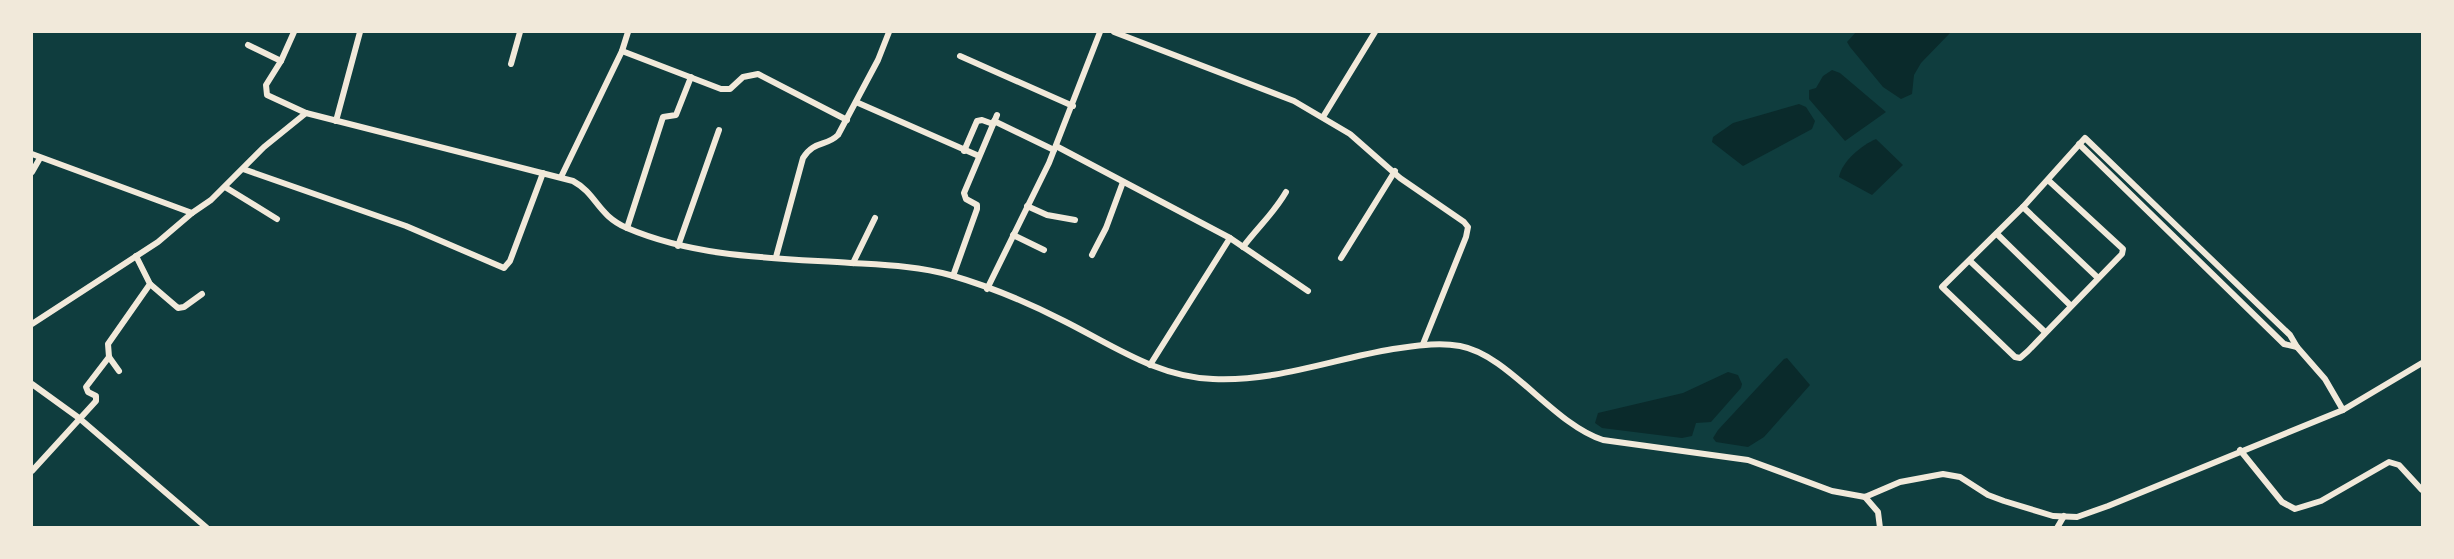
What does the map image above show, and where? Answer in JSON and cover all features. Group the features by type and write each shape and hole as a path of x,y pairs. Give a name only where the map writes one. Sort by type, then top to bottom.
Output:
{"street":[{"path":"294,32 281,61 266,85 265,92 306,113 561,177 582,186 603,213 627,228 678,246 732,255 885,264 953,276 1064,321 1150,365 1190,377 1238,379 1269,377 1362,354 1423,344 1456,346 1477,351 1592,436 1748,460 1833,491 1865,497 1900,482 1943,474 1960,477 1988,495 2031,511 2078,517 2343,410 2422,363"},
{"path":"336,121 360,32"},
{"path":"511,64 520,32"},
{"path":"561,177 622,51 628,32"},
{"path":"776,257 803,158 810,147 835,138 847,120 878,60 889,32"},
{"path":"987,289 1055,148 1100,32"},
{"path":"1114,32 1294,101 1350,134 1395,171 1400,178 1464,222 1468,227 1461,251 1423,344"},
{"path":"1323,117 1375,32"},
{"path":"248,45 281,61"},
{"path":"622,51 727,89 734,87 748,74 758,74 847,120"},
{"path":"960,56 1073,106"},
{"path":"627,228 663,117 676,115 691,77"},
{"path":"856,102 979,156"},
{"path":"32,324 158,242 225,187 271,141 306,113"},
{"path":"964,151 977,121 995,120 1123,182 1230,238 1308,291"},
{"path":"953,276 977,209 975,203 964,196 995,120"},
{"path":"678,246 719,130"},
{"path":"2048,180 2123,249 2122,254 2020,358 2008,351 1942,287 2023,207 2085,138 2290,335 2297,347 2325,379 2343,410"},
{"path":"2079,144 2284,344 2297,347"},
{"path":"32,154 192,213"},
{"path":"32,172 40,158"},
{"path":"243,169 406,226 504,268 510,261 543,173"},
{"path":"1341,258 1395,171"},
{"path":"1092,255 1106,228 1123,182"},
{"path":"225,187 277,219"},
{"path":"1243,247 1261,222 1276,210 1286,192"},
{"path":"1027,206 1047,215 1075,220"},
{"path":"2023,207 2097,277"},
{"path":"853,263 875,218"},
{"path":"1997,234 2070,305"},
{"path":"1013,236 1044,250"},
{"path":"1150,365 1230,238"},
{"path":"136,256 150,284 178,308 184,307 202,294"},
{"path":"1970,261 2045,332"},
{"path":"118,371 109,357 108,344 150,284"},
{"path":"32,471 97,399 86,387 109,357"},
{"path":"32,384 79,418 207,528"},
{"path":"2240,450 2282,502 2295,509 2321,501 2389,462 2399,465 2422,490"},
{"path":"1865,497 1878,512 1880,528"},
{"path":"2057,528 2064,516"}],"water":[{"path":"1856,32 1951,32 1921,63 1914,75 1912,94 1901,99 1883,87 1850,47 1847,42"},
{"path":"1832,70 1840,73 1886,112 1845,141 1809,99 1809,90 1816,88 1823,76"},
{"path":"1799,104 1806,107 1815,121 1812,129 1743,166 1712,142 1713,137 1733,123"},
{"path":"1876,139 1903,165 1872,195 1839,177 1844,165 1853,154"},
{"path":"1787,358 1810,385 1764,437 1748,447 1716,442 1713,438 1718,430"},
{"path":"1728,372 1738,375 1742,384 1741,388 1711,422 1696,423 1692,436 1682,438 1602,428 1595,423 1598,413 1683,393"}]}
